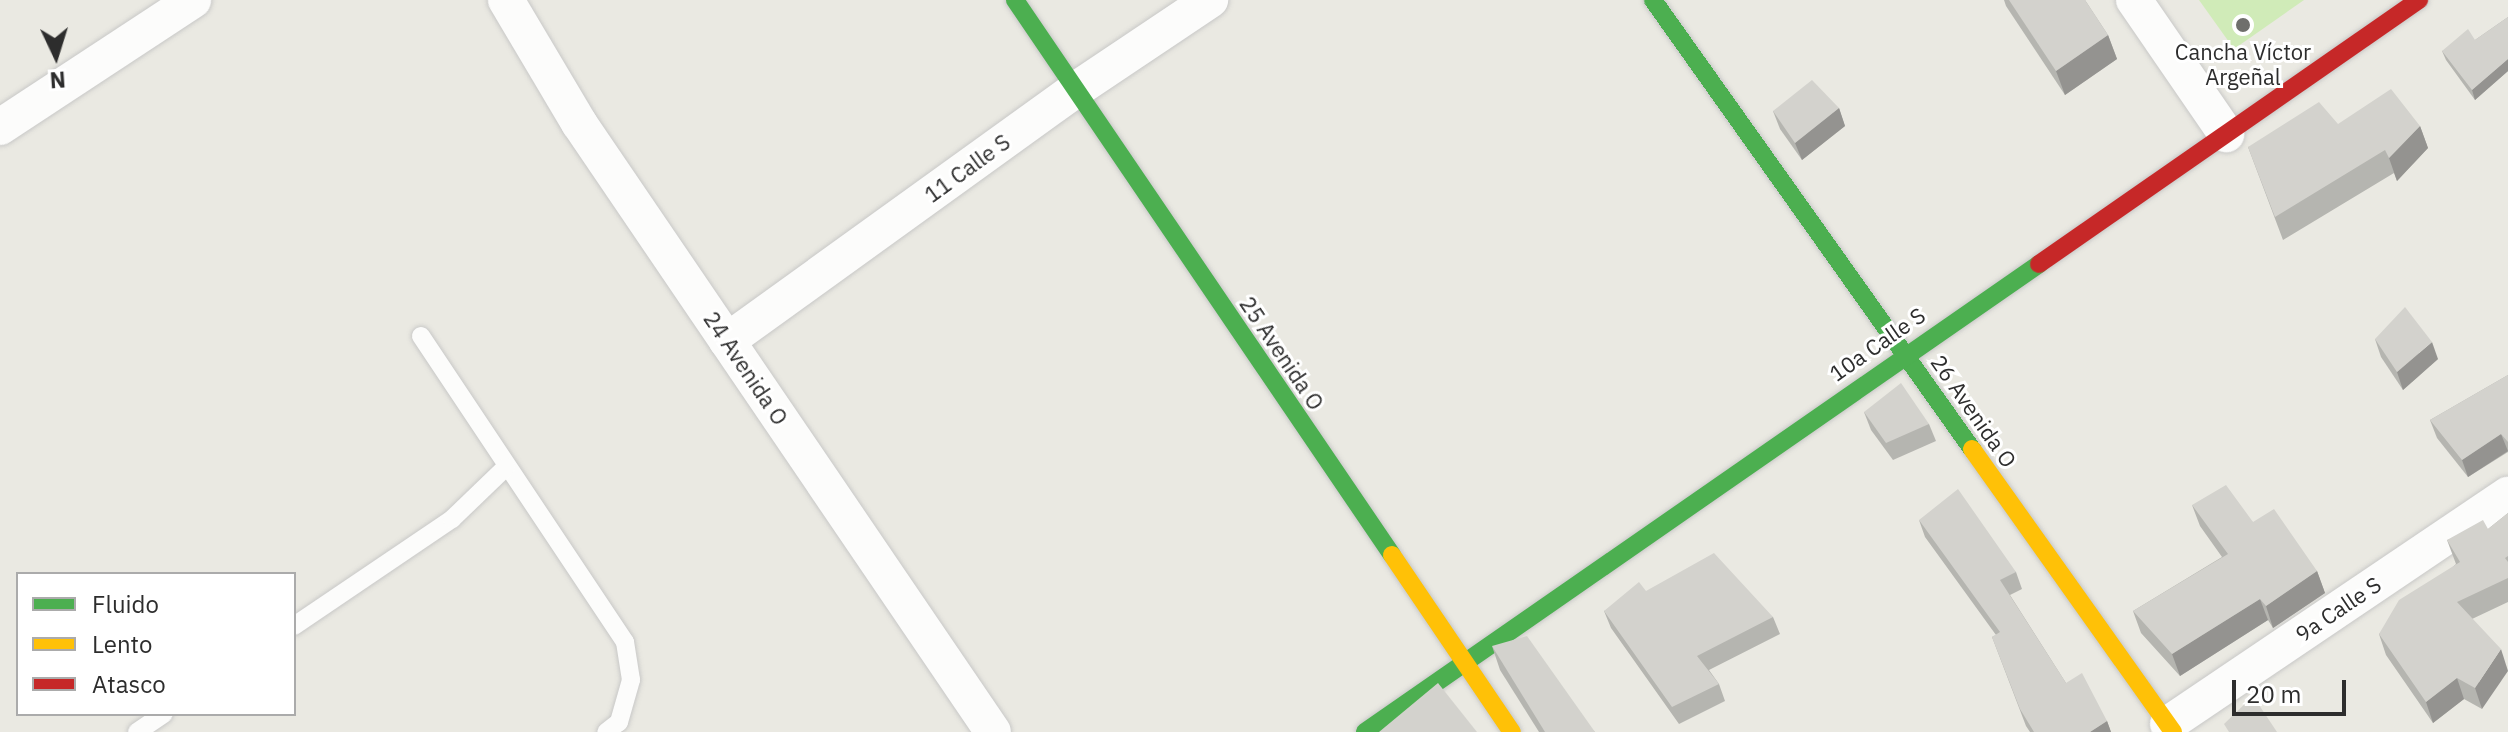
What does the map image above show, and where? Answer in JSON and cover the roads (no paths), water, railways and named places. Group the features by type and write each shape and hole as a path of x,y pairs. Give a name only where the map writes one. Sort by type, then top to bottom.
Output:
{"street":[{"path":"0,127 193,0"},
{"name":"25 Avenida O","path":"1015,0 1512,732"},
{"name":"11 Calle S","path":"727,341 1074,91 1210,0"},
{"name":"26 Avenida O","path":"1653,0 2170,728"},
{"path":"2134,0 2226,134"},
{"name":"10a Calle S","path":"1365,732 1466,664 1904,353 2419,0"},
{"name":"24 Avenida O","path":"521,5 579,123 993,732"},
{"name":"9a Calle S","path":"2170,728 2508,495"}],"lane":[{"path":"421,336 625,642 631,680 619,722 606,732"},
{"path":"296,625 452,519 506,467"},
{"path":"137,732 161,716"}],"place":[{"name":"Cancha Víctor Argeñal","path":"2243,25"}]}
